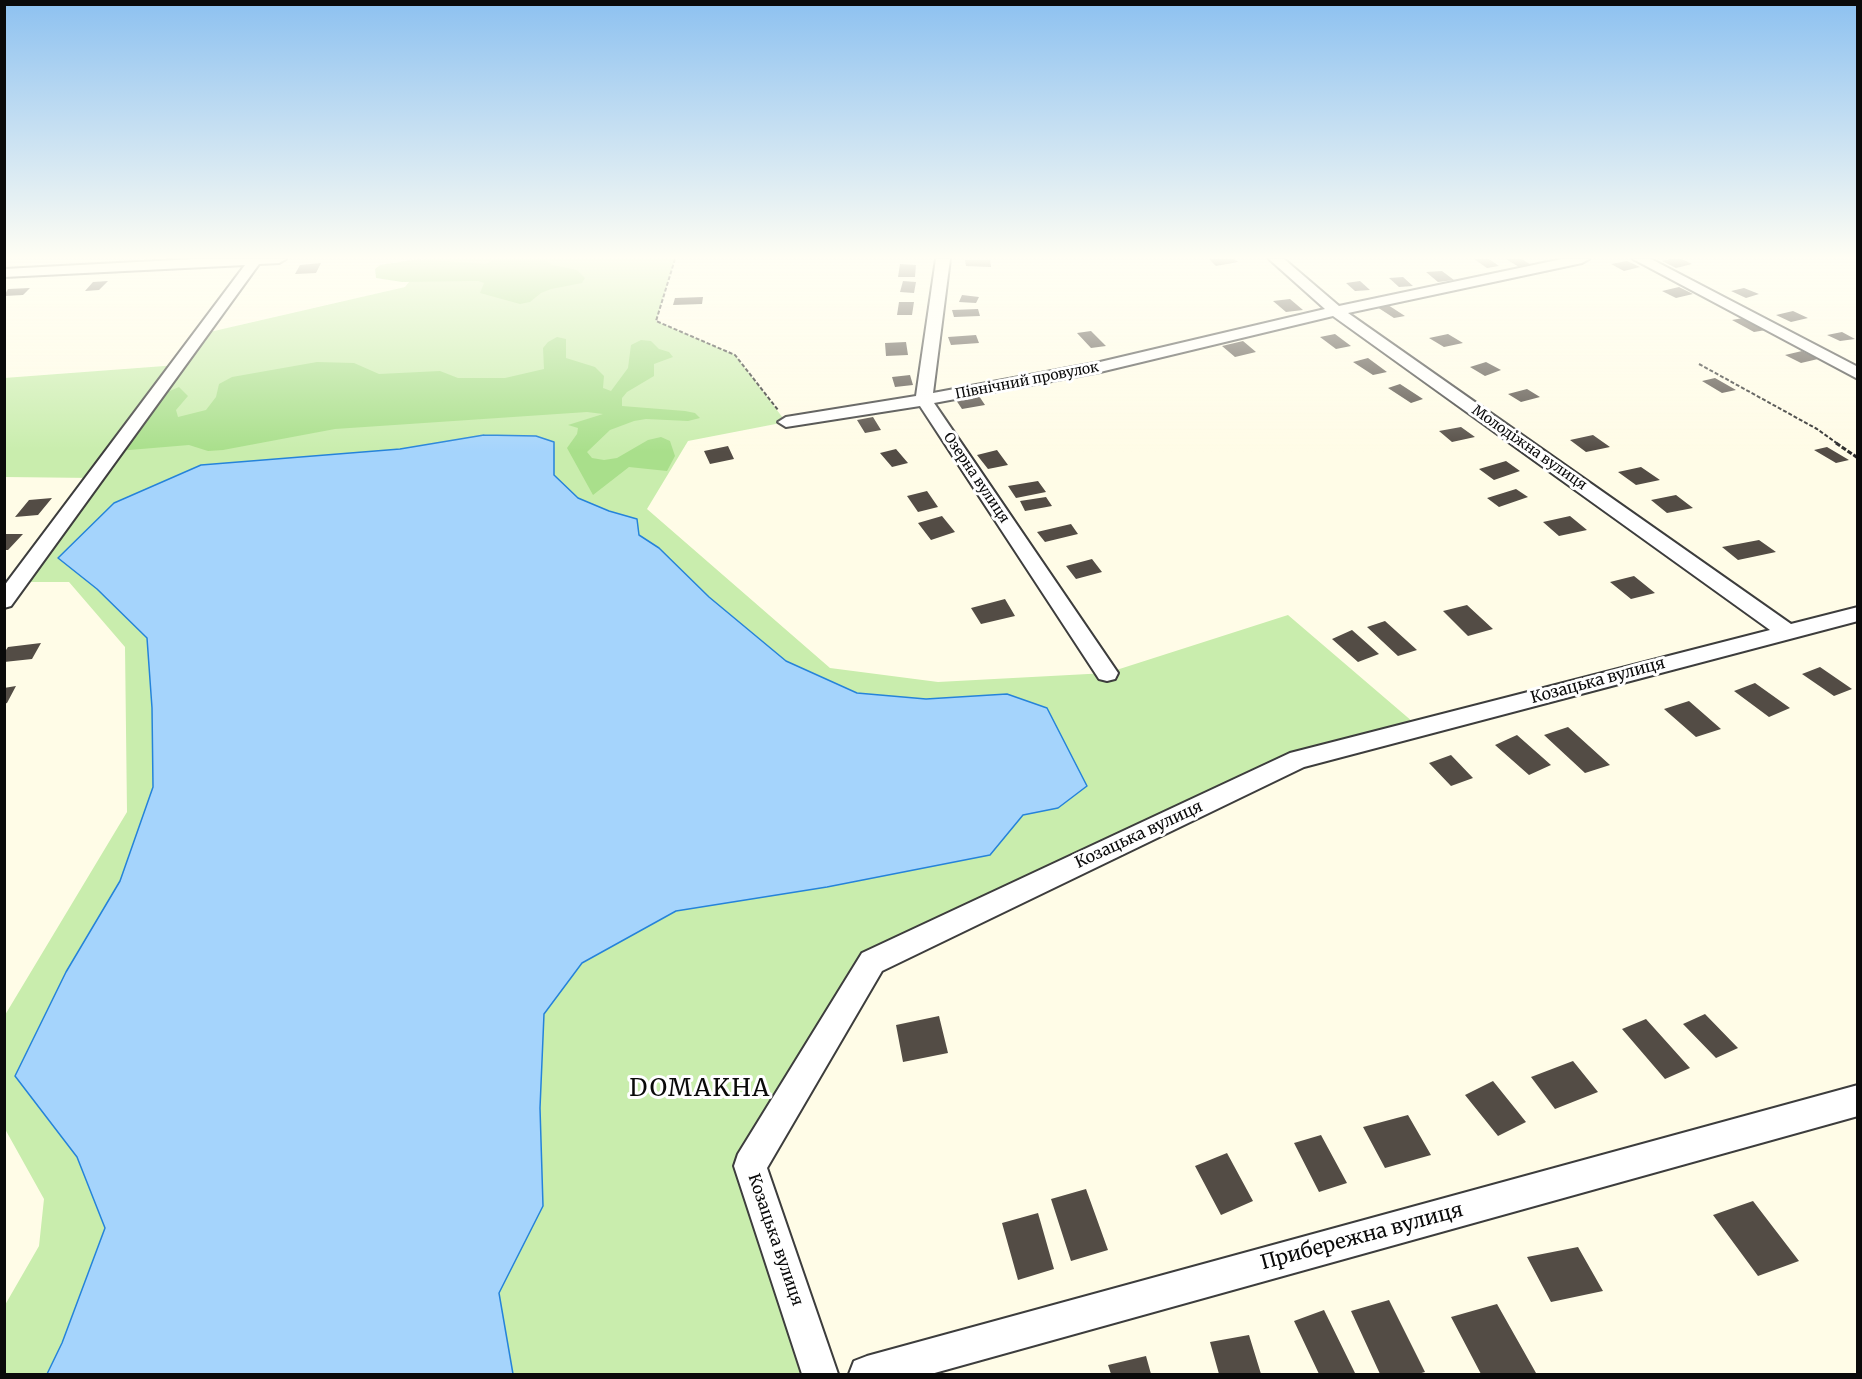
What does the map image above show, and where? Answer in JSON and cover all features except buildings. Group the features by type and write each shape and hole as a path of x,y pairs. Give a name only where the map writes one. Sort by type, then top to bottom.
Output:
{"street":[{"path":"4,601 209,323"},
{"path":"924,400 934,323"},
{"name":"Північний провулок","path":"786,422 924,400 1100,367 1283,323"},
{"name":"Молодіжна вулиця","path":"1352,323 1786,631"},
{"path":"1761,323 1857,374"},
{"name":"Озерна вулиця","path":"924,400 1107,673"},
{"name":"Козацька вулиця","path":"820,1374 750,1166 872,962 1298,760 1857,614"},
{"name":"Прибережна вулиця","path":"867,1374 1857,1100"}],"path":[{"path":"661,323 735,355 786,422"},
{"path":"1699,364 1817,429 1857,458"}],"green space":[{"path":"247,323 661,323 735,355 786,422 688,441 647,509 830,668 938,682 1107,673 1288,615 1420,728 1298,760 872,962 750,1166 820,1374 5,1374 5,1305 39,1246 44,1199 5,1129 5,1015 127,812 125,647 69,582 18,582 94,478 5,477 4,378 178,365 201,334"},
{"path":"557,337 566,339 566,358 595,367 604,376 603,388 611,391 628,368 631,345 641,340 651,341 659,349 669,352 673,357 654,364 654,376 627,392 622,398 622,406 685,411 695,413 700,418 688,421 646,419 634,421 610,430 587,452 592,458 604,460 617,458 648,440 661,437 670,441 675,456 667,471 629,467 593,495 567,448 577,434 578,428 568,425 603,414 587,412 335,429 223,450 208,451 189,445 117,451 165,393 179,387 188,396 176,410 178,417 206,410 216,397 219,384 232,377 317,362 354,363 379,374 440,371 458,378 505,378 544,369 543,348"}],"water":[{"path":"484,435 536,436 554,442 554,475 578,498 609,511 637,519 639,535 659,548 709,597 786,661 857,693 926,699 1007,694 1047,708 1087,786 1058,808 1023,815 990,855 827,887 676,911 582,963 544,1014 540,1108 543,1206 499,1293 513,1374 47,1374 62,1343 105,1228 77,1157 15,1076 66,972 120,881 153,787 152,708 147,638 97,589 58,558 114,503 201,465 400,449"}],"district":[{"name":"DOMAKHA","path":"700,1089"}]}
